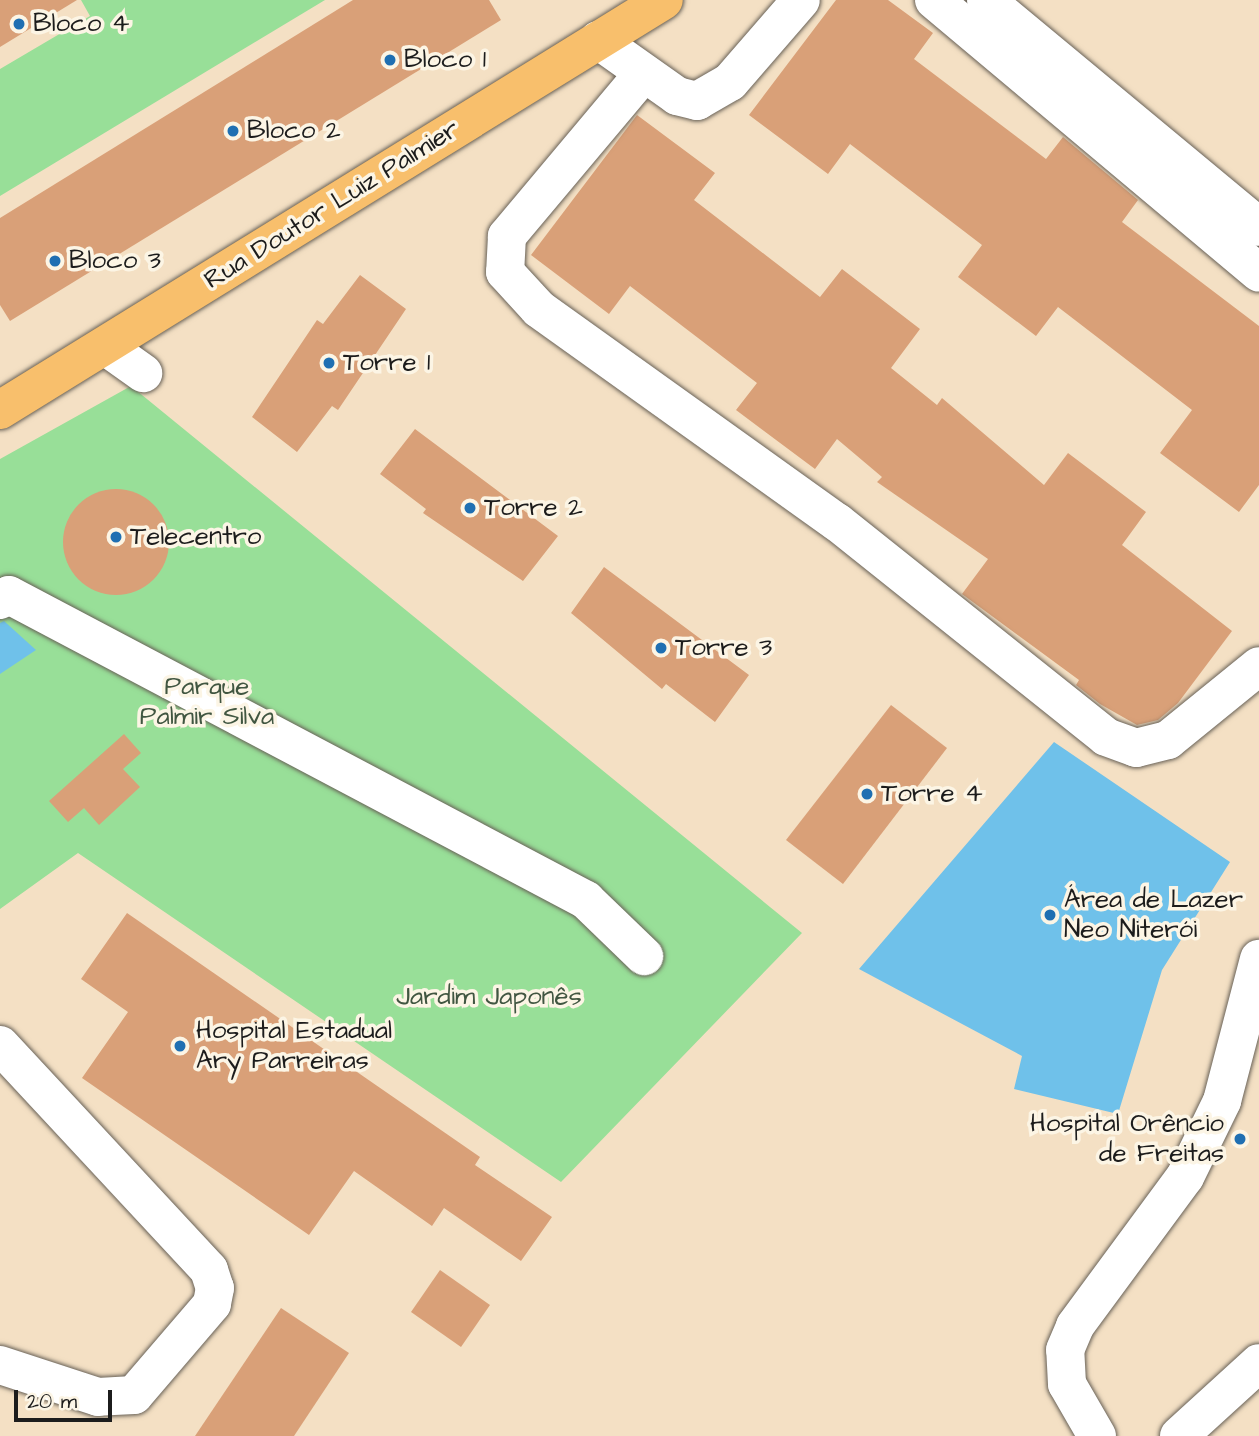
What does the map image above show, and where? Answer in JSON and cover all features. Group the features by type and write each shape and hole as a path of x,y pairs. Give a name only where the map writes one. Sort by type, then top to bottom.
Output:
{"main road":[{"name":"Rua Doutor Luiz Palmier","path":"0,410 664,0"}],"street":[{"path":"598,40 643,74 697,102 730,82 801,0"},
{"path":"934,0 1259,273"},
{"path":"986,0 1259,227"},
{"path":"643,74 508,236 505,272 539,309 836,522 1106,737 1136,748 1168,740 1259,666"},
{"path":"105,345 143,373"},
{"path":"0,600 9,595 586,900 644,956"},
{"path":"1097,1436 1067,1384 1065,1349 1075,1326 1185,1177 1222,1101 1259,959"},
{"path":"0,1045 209,1270 215,1288 212,1304 134,1395 98,1397 0,1365"},
{"path":"1179,1436 1259,1363"}],"green space":[{"path":"81,0 325,0 0,196 0,69 90,16"},
{"name":"Parque Palmir Silva","path":"131,386 802,933 561,1182 78,853 0,909 0,459"}],"water":[{"path":"4,621 36,650 0,674 0,623"},
{"name":"Área de Lazer Neo Niterói","path":"1054,742 1230,862 1162,970 1118,1114 1014,1089 1022,1056 859,969"}],"building":[{"name":"Bloco 4","path":"0,0 77,0 0,47"},
{"path":"353,0 489,0 501,20 10,321 0,305 0,218"},
{"path":"836,0 888,0 933,33 914,59 1046,159 1063,137 1138,200 1122,222 1259,326 1259,485 1239,512 1160,453 1192,410 1058,307 1036,336 958,277 982,245 850,144 828,174 749,115"},
{"path":"637,115 715,173 694,200 820,297 842,269 920,329 891,368 937,405 942,398 1044,485 1068,453 1146,512 1122,545 1232,631 1178,703 1158,720 1137,725 1100,704 1076,685 1079,680 962,594 988,559 877,482 882,477 837,439 815,469 736,410 757,383 630,286 609,314 531,255"},
{"name":"Torre 1","path":"360,275 406,309 338,410 332,406 297,452 252,417 317,320 323,324"},
{"name":"Torre 2","path":"415,429 558,536 523,581 423,513 426,509 380,474"},
{"name":"Telecentro","path":"116,489 136,493 153,505 165,522 169,542 165,562 153,579 136,591 116,595 96,591 79,579 67,562 63,542 67,522 79,505 96,493"},
{"name":"Torre 3","path":"604,567 749,675 715,722 666,684 662,689 571,613"},
{"name":"Torre 4","path":"891,705 947,748 843,884 786,840"},
{"path":"124,734 141,753 123,769 140,787 99,825 84,808 68,822 49,801"},
{"path":"127,913 480,1157 475,1165 552,1217 521,1261 444,1208 432,1226 354,1171 309,1235 82,1078 128,1012 81,979"},
{"path":"440,1270 490,1305 461,1347 411,1312"},
{"path":"281,1308 349,1353 294,1436 195,1436"}],"place":[{"name":"Bloco 4","path":"19,24"},
{"name":"Bloco 1","path":"390,60"},
{"name":"Bloco 2","path":"233,131"},
{"name":"Bloco 3","path":"55,261"},
{"name":"Torre 1","path":"329,363"},
{"name":"Torre 2","path":"470,508"},
{"name":"Telecentro","path":"116,537"},
{"name":"Torre 3","path":"661,648"},
{"name":"Torre 4","path":"867,794"},
{"name":"Área de Lazer Neo Niterói","path":"1050,915"},
{"name":"Hospital Estadual Ary Parreiras","path":"180,1046"},
{"name":"Hospital Orêncio de Freitas","path":"1240,1139"}],"park label":[{"name":"Jardim Japonês","path":"489,997"}]}
